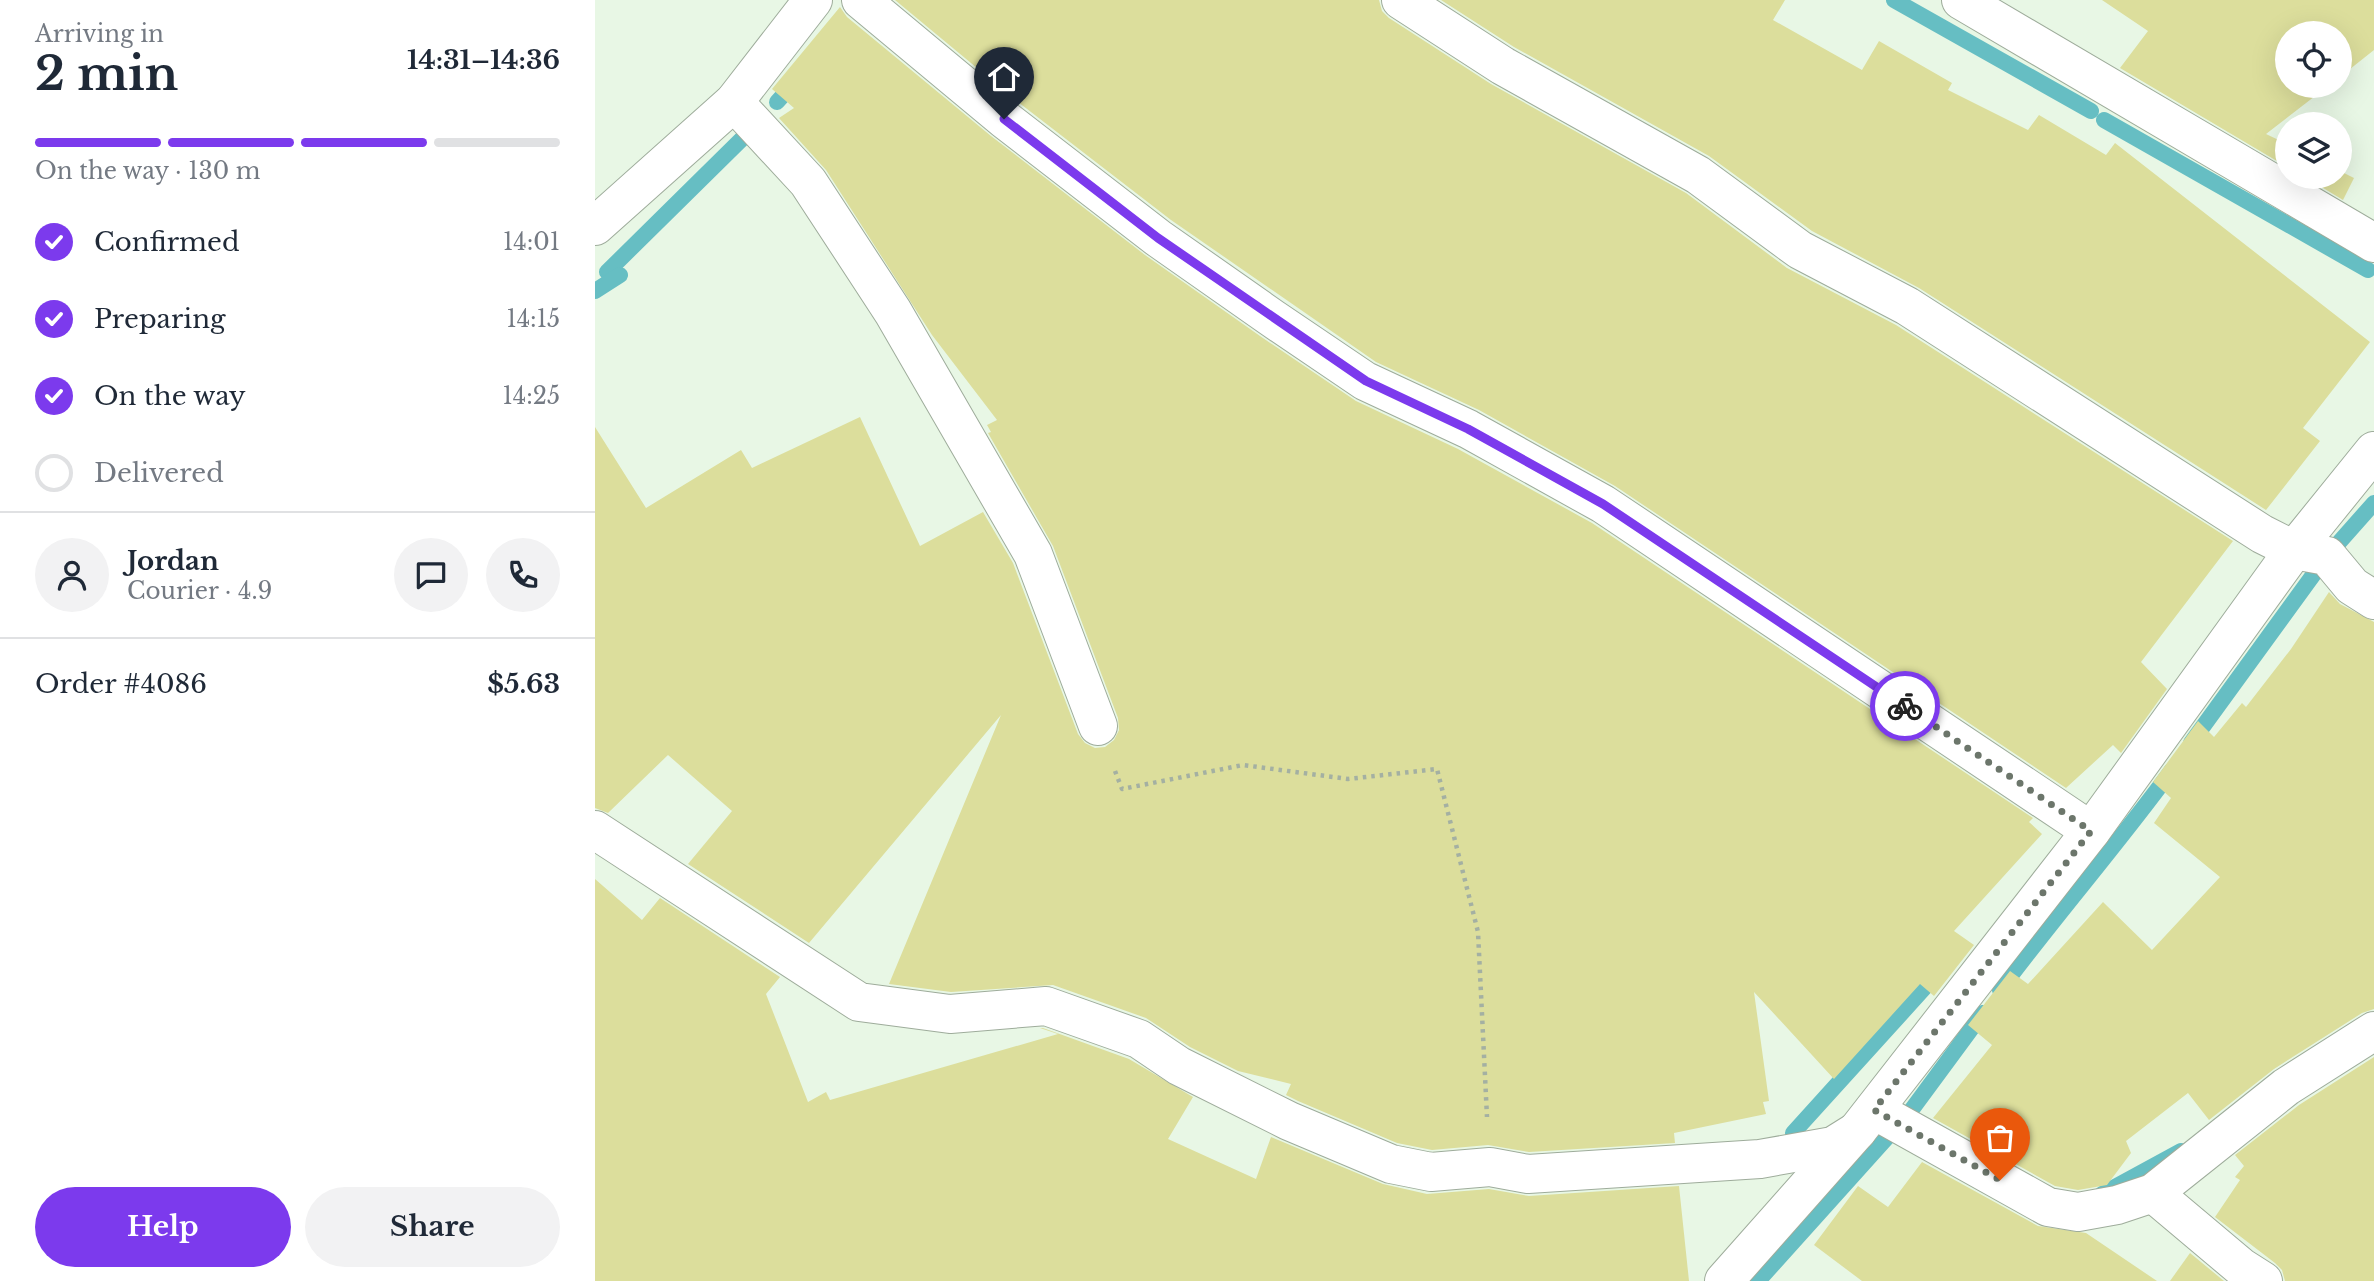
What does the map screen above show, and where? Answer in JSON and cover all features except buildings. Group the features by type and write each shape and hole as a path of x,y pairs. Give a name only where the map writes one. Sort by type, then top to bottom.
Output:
{"street":[{"path":"595,226 734,102 813,0"},
{"path":"861,0 1004,119 1158,238 1272,318 1366,381 1468,429 1603,504 2091,831"},
{"path":"1401,0 1503,66 1698,175 1800,250 1907,306 2135,455 2294,551 2327,556 2352,586 2374,600"},
{"path":"1961,0 2374,243"},
{"path":"734,102 808,182 893,312 1033,554 1098,726"},
{"path":"1724,1281 1866,1121 2091,831 2294,551 2374,451"},
{"path":"595,830 859,1002 950,1014 1046,1006 1139,1039 1204,1078 1289,1121 1391,1164 1431,1172 1490,1167 1528,1174 1760,1159 1833,1146 1866,1121"},
{"path":"1866,1121 2047,1207 2078,1212 2117,1205 2153,1192 2286,1087 2374,1031"},
{"path":"2153,1192 2241,1267 2263,1281"}],"path":[{"path":"1098,726 1122,789 1243,765 1348,779 1437,769 1478,932 1490,1167"}],"waterway":[{"path":"1894,0 2091,111"},
{"path":"777,102 796,81"},
{"path":"2104,120 2368,270"},
{"path":"607,272 756,125"},
{"path":"595,291 620,275"},
{"path":"2191,743 2327,556 2374,503"},
{"path":"2000,990 2172,770"},
{"path":"1793,1133 1937,974"},
{"path":"1758,1281 1910,1112 1983,1013"},
{"path":"2102,1194 2181,1151"}],"way so far":[{"path":"1905,706 2091,831 2033,902 1874,1110 2000,1180"}],"route":[{"path":"1004,119 1158,238 1366,381 1468,429 1603,504 1905,706"}]}
